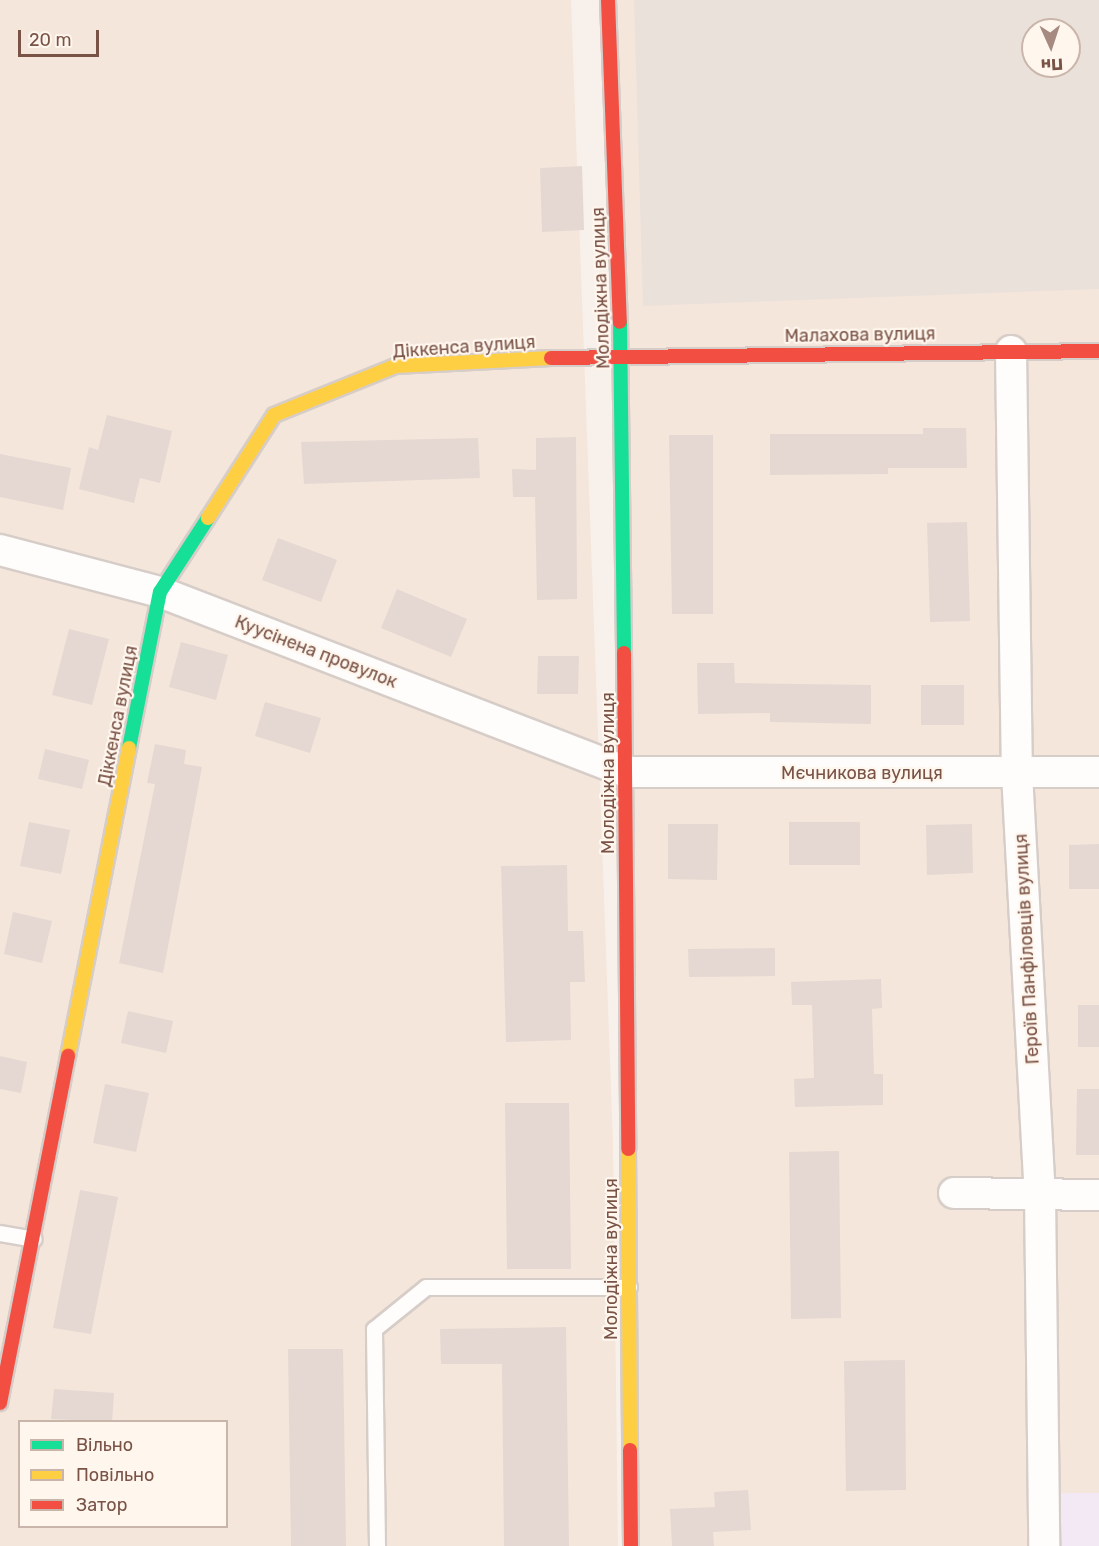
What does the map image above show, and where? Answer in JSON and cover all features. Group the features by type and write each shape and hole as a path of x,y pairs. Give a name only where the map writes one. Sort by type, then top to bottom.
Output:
{"street":[{"name":"Молодіжна вулиця","path":"608,0 621,356 631,1546"},
{"name":"Героїв Панфіловців вулиця","path":"1011,351 1017,773 1040,1194 1044,1546"},
{"name":"Малахова вулиця","path":"621,356 1099,351"},
{"name":"Діккенса вулиця","path":"0,1403 160,592 274,415 395,366 621,356"},
{"name":"Куусінена провулок","path":"0,550 160,592 626,772"},
{"name":"Мєчникова вулиця","path":"626,772 1017,773 1099,771"},
{"path":"954,1192 1099,1196"}],"lane":[{"path":"0,1233 33,1239"},
{"path":"377,1546 374,1329 426,1287 629,1287"}],"shaded area":[{"path":"0,0 571,0 613,1142 618,1546 0,1546"},
{"path":"612,0 1099,0 1099,1546 634,1546"},
{"path":"634,0 1099,0 1099,289 643,306"},
{"path":"1060,1493 1099,1493 1099,1546 1061,1546"}],"building":[{"path":"582,166 584,230 542,232 540,168"},
{"path":"107,415 172,431 160,483 140,478 134,503 79,489 89,447 98,450"},
{"path":"923,428 966,428 967,468 888,468 888,474 770,475 770,434 923,434"},
{"path":"669,435 713,435 713,614 672,614"},
{"path":"576,437 577,599 537,600 535,497 513,497 512,469 536,470 536,438"},
{"path":"478,438 480,478 304,484 301,442"},
{"path":"0,454 71,468 63,510 0,497"},
{"path":"967,522 970,621 930,622 927,523"},
{"path":"278,538 337,560 321,602 262,580"},
{"path":"397,589 467,619 451,657 381,628"},
{"path":"69,629 109,639 92,705 52,695"},
{"path":"181,642 228,655 216,700 169,687"},
{"path":"538,656 579,656 578,694 537,694"},
{"path":"697,663 734,663 735,683 871,685 871,724 770,722 770,713 698,714"},
{"path":"921,685 964,685 964,725 921,725"},
{"path":"265,702 321,718 310,753 255,736"},
{"path":"155,744 186,750 184,764 202,767 163,973 119,963 155,784 147,783"},
{"path":"45,749 89,760 82,789 38,779"},
{"path":"29,822 70,830 61,874 20,866"},
{"path":"789,822 860,822 860,865 789,865"},
{"path":"668,824 718,824 717,880 668,879"},
{"path":"972,824 973,873 927,875 926,825"},
{"path":"1099,844 1099,889 1069,889 1069,845"},
{"path":"567,865 568,931 583,931 585,982 570,982 571,1040 506,1042 501,866"},
{"path":"13,912 52,921 42,963 4,954"},
{"path":"775,948 775,976 689,977 688,949"},
{"path":"881,979 882,1008 872,1009 874,1074 883,1074 883,1105 795,1107 794,1079 814,1078 812,1005 792,1005 791,982"},
{"path":"1078,1005 1099,1005 1099,1047 1078,1047"},
{"path":"128,1011 173,1021 166,1053 121,1043"},
{"path":"0,1056 27,1062 21,1093 0,1089"},
{"path":"105,1084 149,1093 136,1152 93,1143"},
{"path":"1077,1089 1099,1089 1099,1155 1076,1155"},
{"path":"505,1103 569,1103 571,1269 507,1269"},
{"path":"839,1151 841,1318 791,1319 789,1152"},
{"path":"80,1190 118,1197 91,1334 53,1328"},
{"path":"566,1327 569,1546 504,1546 502,1364 441,1364 440,1329"},
{"path":"288,1349 343,1349 346,1546 291,1546"},
{"path":"905,1360 906,1490 846,1491 844,1361"},
{"path":"54,1389 114,1393 112,1420 51,1419"},
{"path":"748,1490 751,1530 713,1532 714,1546 672,1546 670,1509 715,1507 714,1492"}],"traffic: fast":[{"path":"620,322 624,653"},
{"path":"129,748 160,592 208,518"}],"traffic: slow":[{"path":"208,518 274,415 395,366 551,358"},
{"path":"68,1056 129,748"},
{"path":"628,1149 630,1450"}],"traffic: jam":[{"path":"608,0 620,322"},
{"path":"551,358 1099,351"},
{"path":"624,653 628,1149"},
{"path":"0,1403 68,1056"},
{"path":"630,1450 631,1546"}]}
